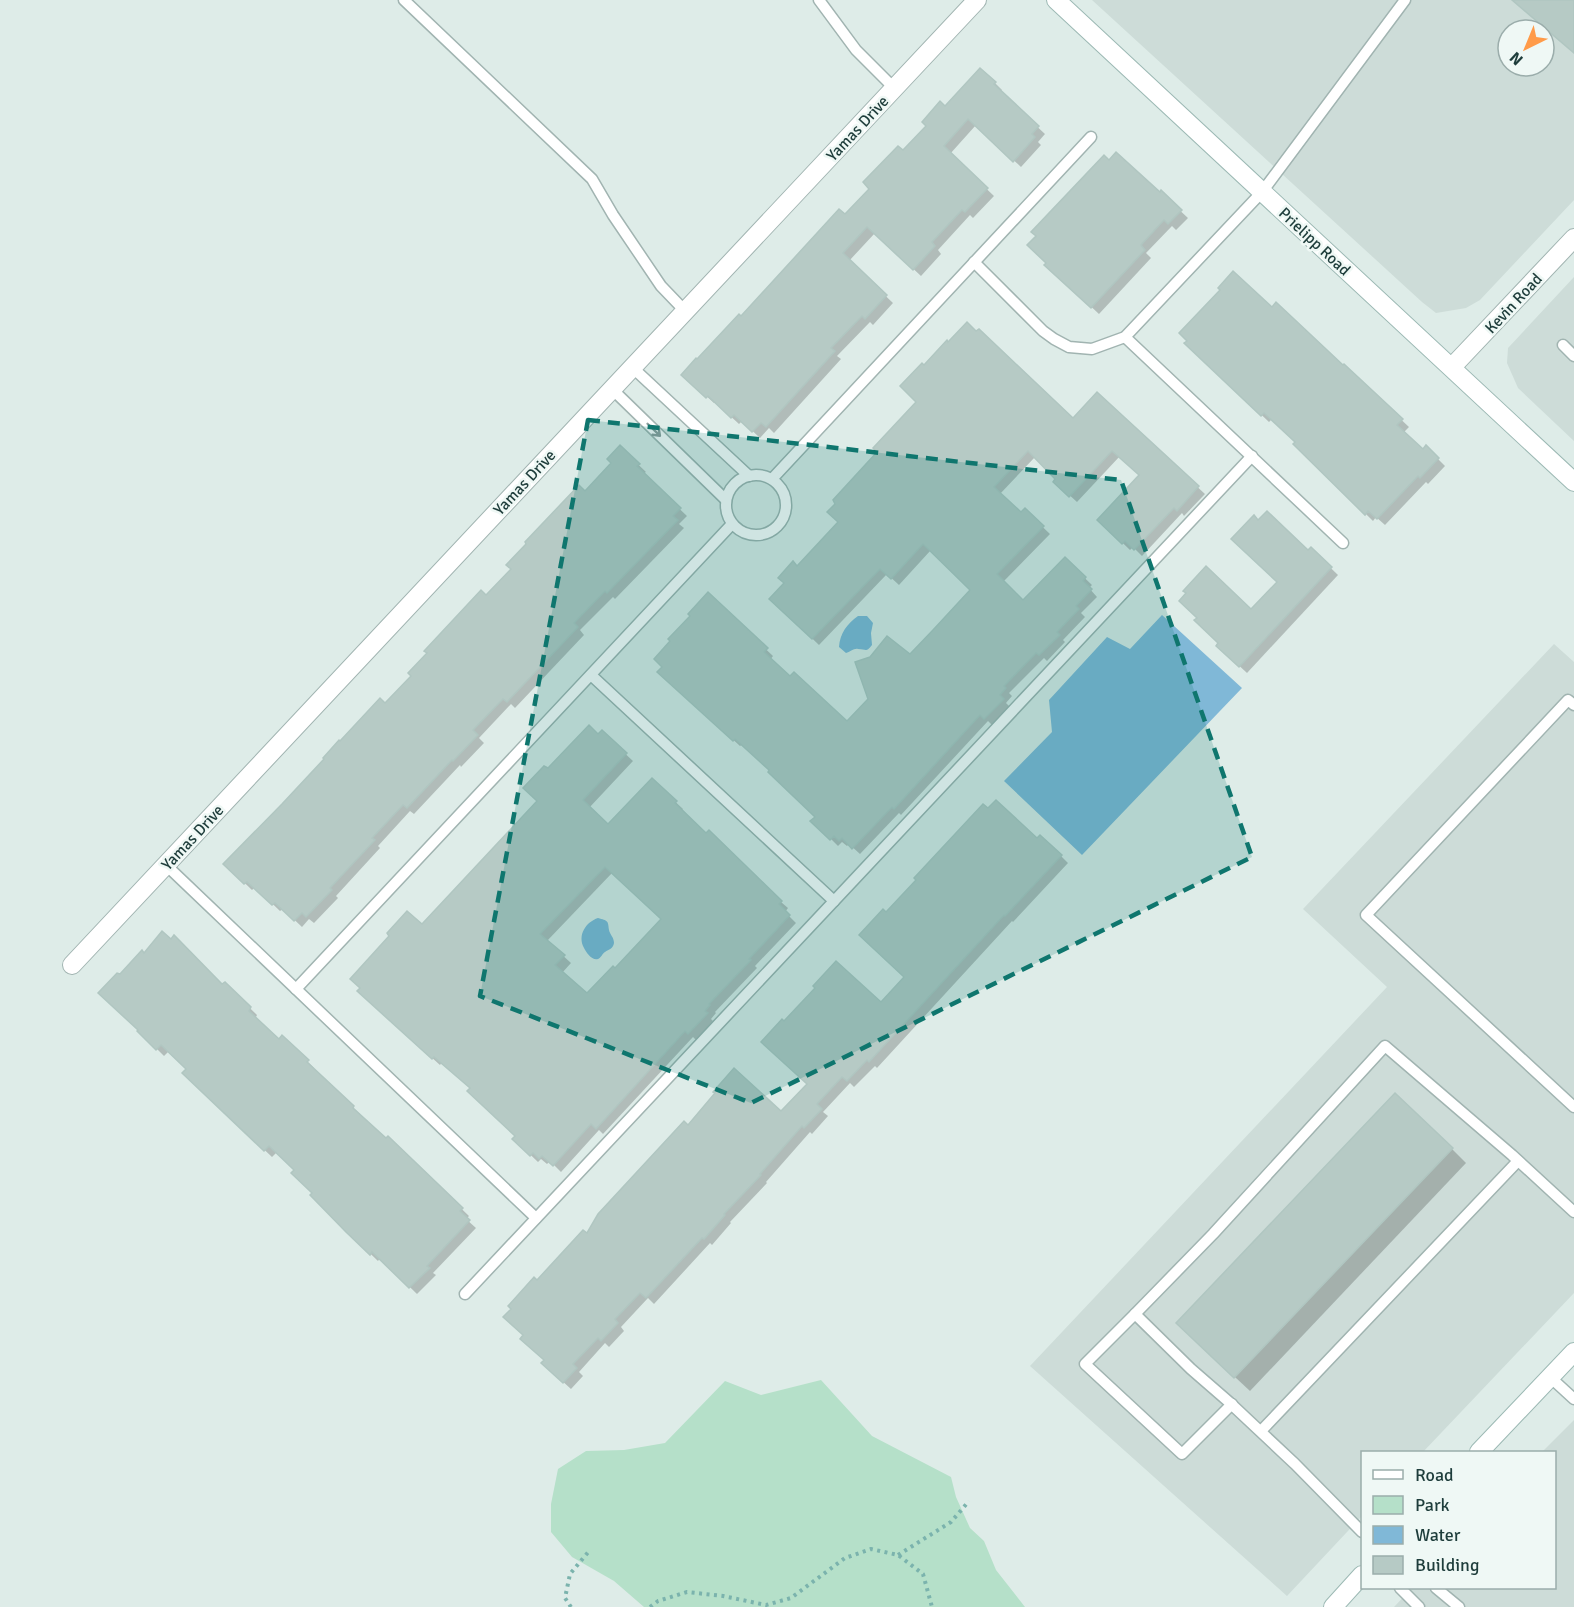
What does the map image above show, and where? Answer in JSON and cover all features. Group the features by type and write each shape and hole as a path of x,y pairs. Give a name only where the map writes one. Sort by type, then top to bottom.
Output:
{"street":[{"name":"Yamas Drive","path":"72,965 977,0"},
{"name":"Prielipp Road","path":"1056,0 1574,482"},
{"name":"Kevin Road","path":"1452,367 1574,238"},
{"path":"1480,1451 1574,1353"},
{"path":"1333,1607 1361,1576"}],"lane":[{"path":"404,0 592,179 613,215 661,286 685,311"},
{"path":"819,0 855,50 894,88"},
{"path":"974,262 1043,331 1069,347 1092,349 1125,337 1262,192 1405,0"},
{"path":"772,479 1091,137"},
{"path":"1125,337 1343,543"},
{"path":"1563,345 1574,356"},
{"path":"633,367 748,476"},
{"path":"612,389 726,500"},
{"path":"465,1294 1252,456"},
{"path":"763,475 772,479 785,494 786,514 773,530 764,534 744,533 729,519 726,500 729,491 735,483 748,476 763,475"},
{"path":"296,989 732,524"},
{"path":"591,675 834,901"},
{"path":"1574,705 1568,700 1366,915 1574,1107"},
{"path":"166,865 536,1218"},
{"path":"1232,1404 1182,1454 1085,1364 1213,1234 1385,1046 1574,1212"},
{"path":"1260,1431 1518,1161"},
{"path":"1135,1314 1191,1369 1232,1404 1295,1464 1361,1531"},
{"path":"1550,1377 1574,1399"},
{"path":"1402,1589 1419,1607"},
{"path":"1438,1589 1459,1607"}],"path":[{"path":"898,1556 951,1522 969,1501"},
{"path":"650,1607 658,1601 687,1592 723,1596 766,1605 791,1598 845,1558 871,1549 898,1556 923,1574 932,1607"},
{"path":"571,1607 565,1598 570,1574 590,1550"}],"highlighted area":[{"path":"588,420 1121,480 1252,857 751,1103 480,996"}],"shaded area":[{"path":"1092,0 1574,0 1574,200 1480,300 1466,308 1436,313"},
{"path":"1574,277 1574,441 1518,388 1507,363 1508,348"},
{"path":"1554,644 1574,662 1574,1293 1424,1451 1361,1451 1361,1517 1287,1596 1030,1366 1387,987 1303,909"},
{"path":"1574,1420 1574,1607 1394,1607 1411,1589 1556,1589 1556,1451 1543,1451"}],"green space":[{"path":"821,1380 872,1436 951,1477 956,1497 970,1528 984,1541 996,1570 1025,1607 644,1607 614,1581 572,1557 551,1532 551,1504 558,1469 586,1451 624,1450 665,1443 725,1381 761,1395"}],"water":[{"path":"1162,615 1242,688 1082,855 1004,781 1052,732 1049,700 1107,637 1130,649"},
{"path":"858,616 867,616 873,623 872,645 867,650 855,649 846,653 839,647 841,637 847,626"},
{"path":"598,918 608,923 614,943 612,948 596,959 586,952 582,943 582,934 586,926"}],"building":[{"path":"1512,0 1574,0 1574,53 1556,38 1556,18 1533,18"},
{"path":"980,68 1039,126 1032,134 1035,137 1013,162 968,119 944,146 988,188 965,212 962,210 932,242 935,246 913,270 867,227 843,253 887,295 865,319 862,316 831,348 835,351 766,427 761,423 752,432 734,415 731,418 681,375 739,314 741,316 839,209 845,214 869,189 863,182 898,146 903,150 926,126 922,122 940,101 945,106"},
{"path":"1116,152 1182,210 1168,224 1164,220 1141,245 1145,250 1091,308 1044,265 1046,263 1027,245 1036,236 1031,232 1104,155 1109,160"},
{"path":"1233,271 1272,307 1276,302 1403,419 1397,425 1423,449 1426,445 1439,458 1420,478 1418,476 1377,519 1368,511 1365,515 1293,444 1295,442 1264,413 1261,416 1184,343 1187,341 1179,333 1220,290 1218,288"},
{"path":"967,322 976,331 979,329 1073,418 1097,392 1199,486 1177,511 1174,508 1134,550 1125,541 1122,544 1097,520 1139,475 1112,451 1069,497 1053,482 1055,479 1028,451 994,487 1021,512 1025,508 1044,526 997,574 1023,600 1065,557 1086,577 1083,581 1092,589 1076,606 1079,609 1057,632 1060,635 1039,655 1036,653 1004,686 1006,688 1000,695 1004,699 984,719 980,715 894,809 892,807 852,849 842,838 839,841 834,836 830,840 810,821 815,817 768,772 769,770 735,739 733,741 657,672 662,667 654,659 708,592 768,648 764,652 790,676 794,672 847,721 868,699 855,662 870,657 887,636 910,654 933,630 970,590 923,544 891,579 880,569 812,639 769,599 784,583 778,578 793,561 797,566 838,522 827,512 835,504 833,500 877,452 873,448 916,402 900,386"},
{"path":"620,445 640,464 637,466 681,508 673,516 678,520 607,593 605,591 574,623 578,627 507,702 503,699 473,730 478,735 407,808 403,805 372,838 375,840 330,888 332,890 306,917 302,913 294,921 247,882 244,884 223,864 380,698 385,703 411,676 408,673 427,653 424,651 481,590 486,595 511,569 506,565 526,544 525,542 579,485 585,491 611,463 607,459"},
{"path":"1267,511 1308,550 1311,547 1332,567 1239,667 1216,646 1218,643 1194,620 1197,618 1179,601 1186,593 1183,591 1206,566 1251,609 1277,582 1231,539 1254,515 1258,520"},
{"path":"589,725 598,734 602,730 627,753 583,800 608,824 652,778 706,833 709,830 782,901 779,904 790,915 709,1004 705,1011 708,1013 688,1034 685,1031 596,1129 591,1124 553,1166 542,1156 539,1159 533,1153 530,1156 512,1139 515,1136 467,1091 470,1088 434,1057 432,1059 357,991 360,988 350,979 389,936 387,933 407,911 422,924 537,801 523,788 544,766 548,768","holes":["605,867 661,919 615,968 613,966 587,993 555,965 565,955 540,934"]},
{"path":"996,800 1037,838 1040,835 1062,855 869,1062 867,1060 847,1081 842,1077 817,1104 822,1109 804,1128 802,1126 704,1239 702,1238 646,1298 640,1293 615,1319 618,1323 601,1341 598,1338 573,1364 577,1368 563,1383 541,1363 544,1360 520,1339 523,1335 503,1317 511,1309 508,1306 534,1277 537,1280 583,1230 587,1233 598,1214 684,1121 688,1125 734,1068 781,1111 807,1084 761,1042 815,988 813,986 836,961 881,1002 904,977 859,935 883,909 886,912 916,880 914,878 983,804 988,808"},
{"path":"162,931 171,939 174,935 222,984 225,982 251,1007 249,1011 279,1039 282,1035 354,1106 353,1108 386,1138 388,1136 463,1208 460,1211 470,1220 427,1266 430,1268 409,1288 372,1252 370,1255 346,1232 291,1173 294,1170 269,1146 264,1151 182,1073 186,1069 161,1045 156,1050 98,993 142,950 144,953"},
{"path":"1395,1093 1453,1148 1234,1378 1176,1323"}]}
